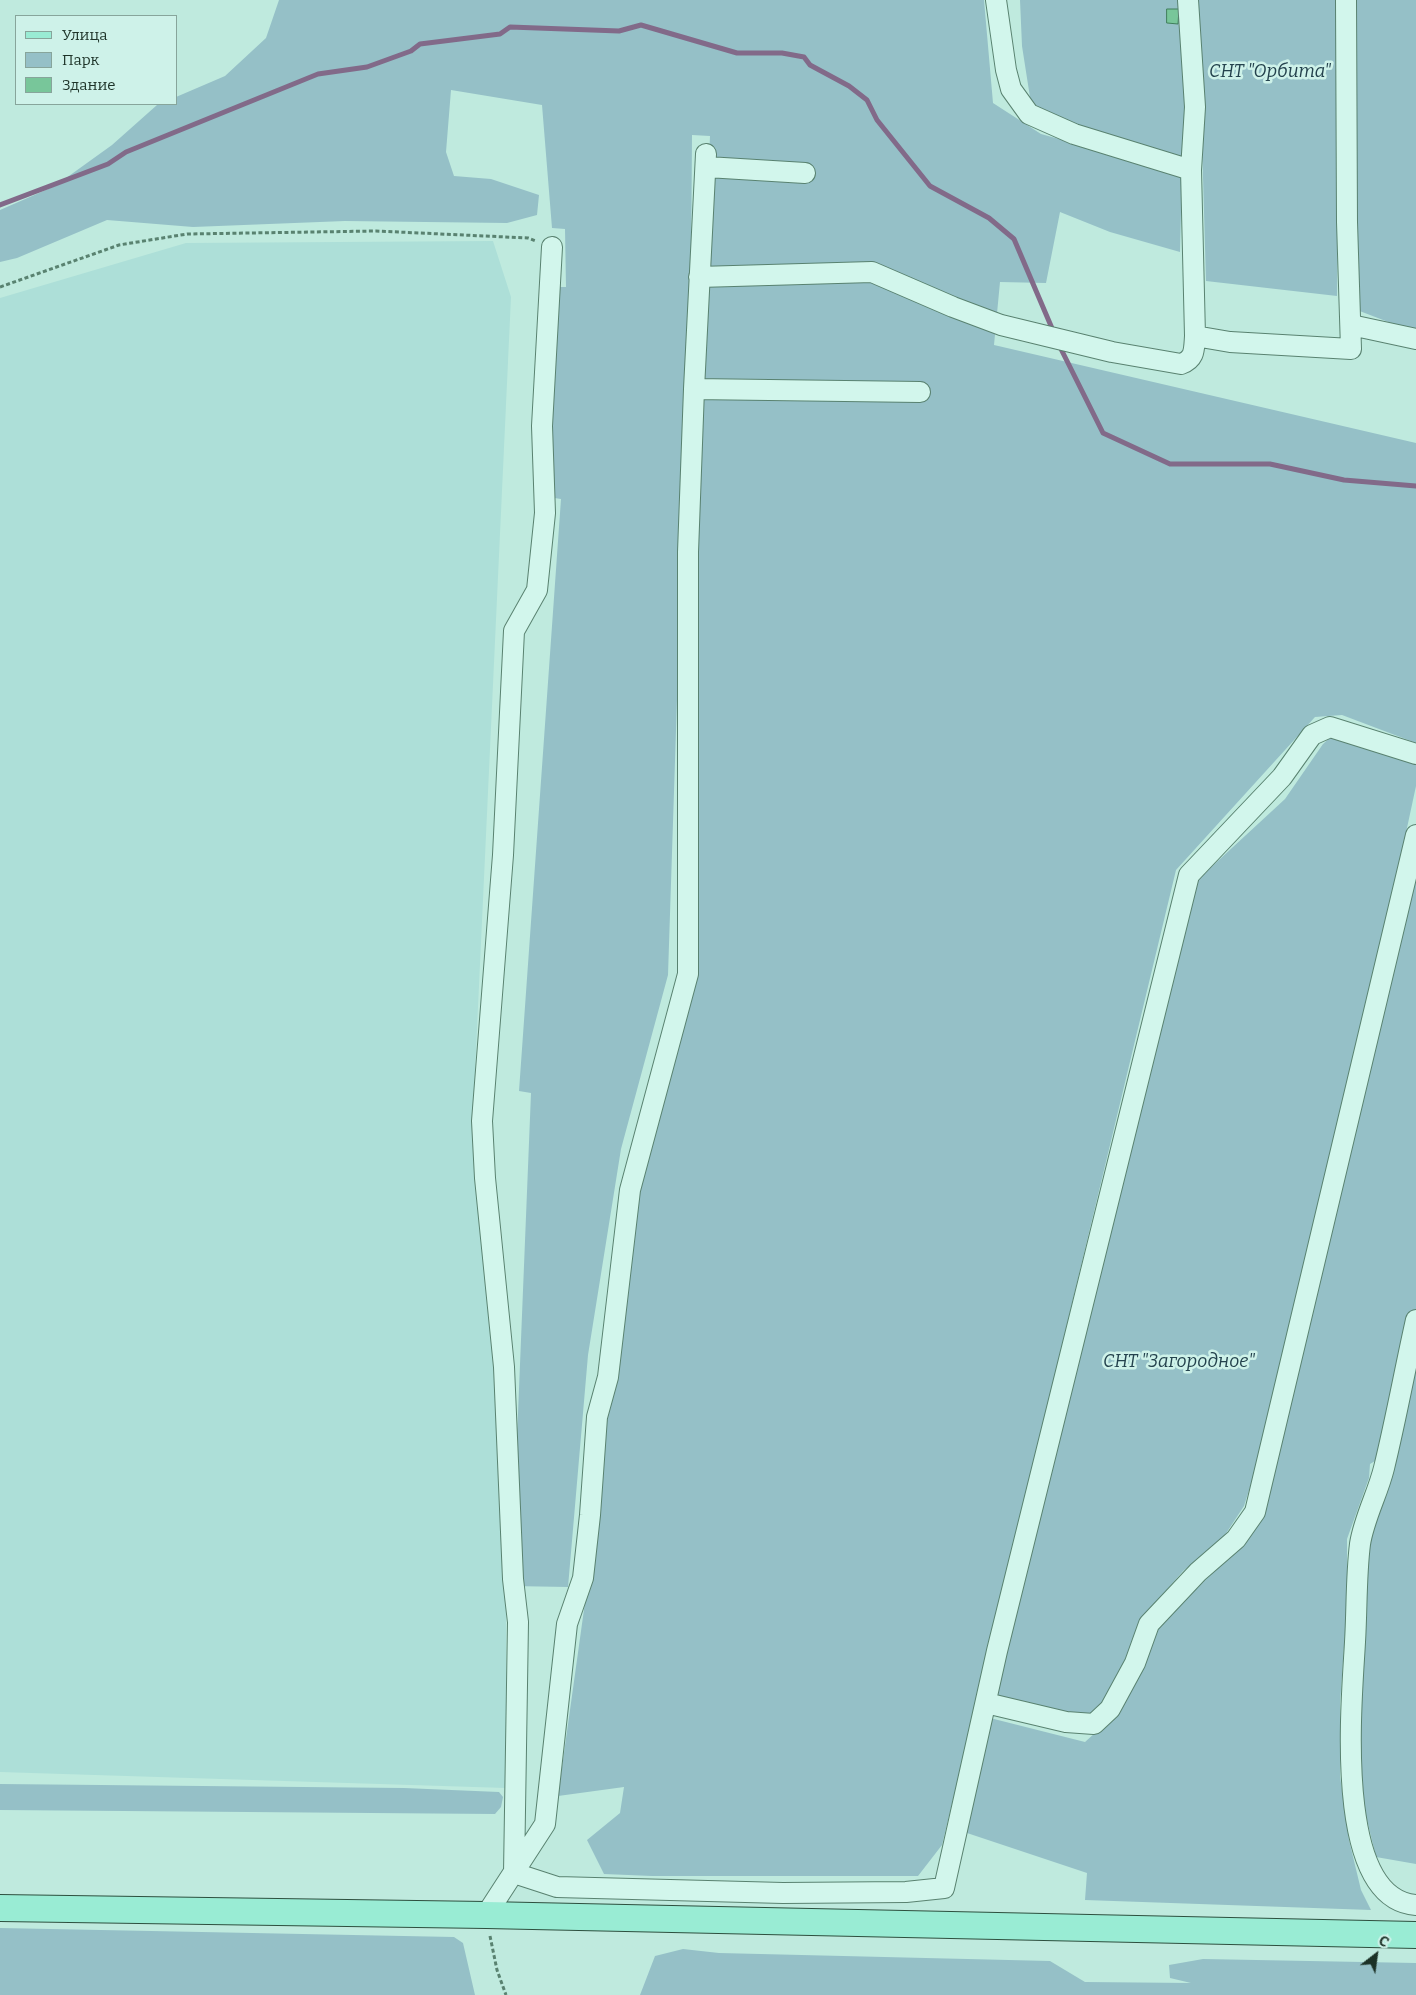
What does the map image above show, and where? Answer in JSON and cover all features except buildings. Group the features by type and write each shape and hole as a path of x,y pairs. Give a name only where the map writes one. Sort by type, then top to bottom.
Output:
{"main road":[{"path":"0,1908 486,1915 1416,1935"}],"lane":[{"path":"996,0 1006,70 1011,89 1029,114 1050,125 1074,134 1191,170"},
{"path":"699,277 872,272 952,308 1001,325 1112,352 1181,364 1190,360 1193,355 1195,336 1191,170 1195,107 1188,0"},
{"path":"1195,336 1230,342 1351,349 1347,222 1346,0"},
{"path":"486,1915 545,1824 567,1624 583,1578 590,1515 596,1417 608,1378 630,1190 688,974 688,552 699,277 706,160 805,173"},
{"path":"514,1873 518,1622 513,1579 504,1367 485,1178 482,1121 503,855 514,631 537,590 545,513 542,426 552,247"},
{"path":"1351,325 1416,339"},
{"path":"694,388 920,392"},
{"path":"514,1873 557,1887 782,1893 906,1892 944,1888 986,1703 1189,875 1282,777 1312,734 1330,727 1416,754"},
{"path":"986,1703 1066,1722 1094,1724 1110,1709 1135,1663 1149,1624 1198,1572 1236,1539 1256,1512 1416,835"},
{"path":"1416,1320 1383,1469 1360,1542 1349,1754 1354,1807 1364,1853 1378,1882 1395,1900 1416,1905"}],"path":[{"path":"0,287 119,245 187,234 376,231 528,238 552,247"},
{"path":"486,1915 497,1970 506,1995"}],"shaded area":[{"path":"493,241 511,297 472,1136 493,1353 506,1592 506,1788 0,1772 0,298 186,243"}],"green space":[{"path":"279,0 984,0 993,103 1041,134 1182,173 1180,252 1110,232 1060,212 1046,283 1000,282 994,345 1416,443 1416,743 1342,715 1315,717 1176,870 942,1845 918,1876 652,1876 604,1874 587,1840 620,1813 624,1787 558,1796 587,1588 619,1258 687,978 684,752 710,136 692,135 691,272 668,975 621,1149 588,1355 568,1587 511,1586 531,1093 519,1091 561,499 548,497 548,287 566,287 565,229 552,228 542,105 451,90 446,152 454,176 491,179 539,195 537,215 507,223 345,221 193,227 107,220 17,258 0,262 0,210 55,186 112,145 157,105 178,105 178,96 225,76 266,38"},
{"name":"CНТ \"Орбита\"","path":"1020,0 1183,0 1189,80 1185,159 1032,110 1022,46"},
{"name":"CНТ \"Орбита\"","path":"1195,0 1340,0 1337,296 1206,281 1199,38"},
{"name":"CНТ \"Орбита\"","path":"1352,0 1416,0 1416,330 1404,328 1357,310"},
{"name":"СНТ \"Загородное\"","path":"1334,734 1416,765 1416,786 1381,949 1256,1468 1244,1506 1221,1541 1183,1571 1157,1601 1113,1694 1097,1714 1072,1717 993,1697 1194,883 1285,799 1323,744"},
{"path":"1416,867 1416,1313 1380,1458 1370,1464 1369,1478 1347,1539 1347,1604 1340,1704 1340,1776 1349,1840 1361,1890 1371,1910 1085,1900 1087,1873 961,1831 990,1718 1085,1742 1116,1714 1158,1627 1241,1545"},
{"path":"1416,1345 1416,1864 1376,1857 1362,1799 1356,1751 1366,1555"},
{"path":"0,1784 404,1788 499,1792 503,1797 501,1807 495,1814 0,1810"},
{"path":"0,1928 454,1937 463,1943 475,1995 0,1995"},
{"path":"683,1949 719,1953 1050,1961 1085,1982 1191,1983 1170,1978 1169,1965 1203,1959 1416,1963 1416,1995 640,1995 655,1956"}],"waterway":[{"path":"0,205 108,164 126,152 318,74 367,67 411,51 420,44 500,34 510,27 619,31 641,25 737,53 782,53 804,57 810,65 849,86 867,100 877,120 930,186 989,218 1014,239 1054,333"},
{"path":"1059,345 1103,433 1170,464 1270,464 1344,480 1416,486"}]}
